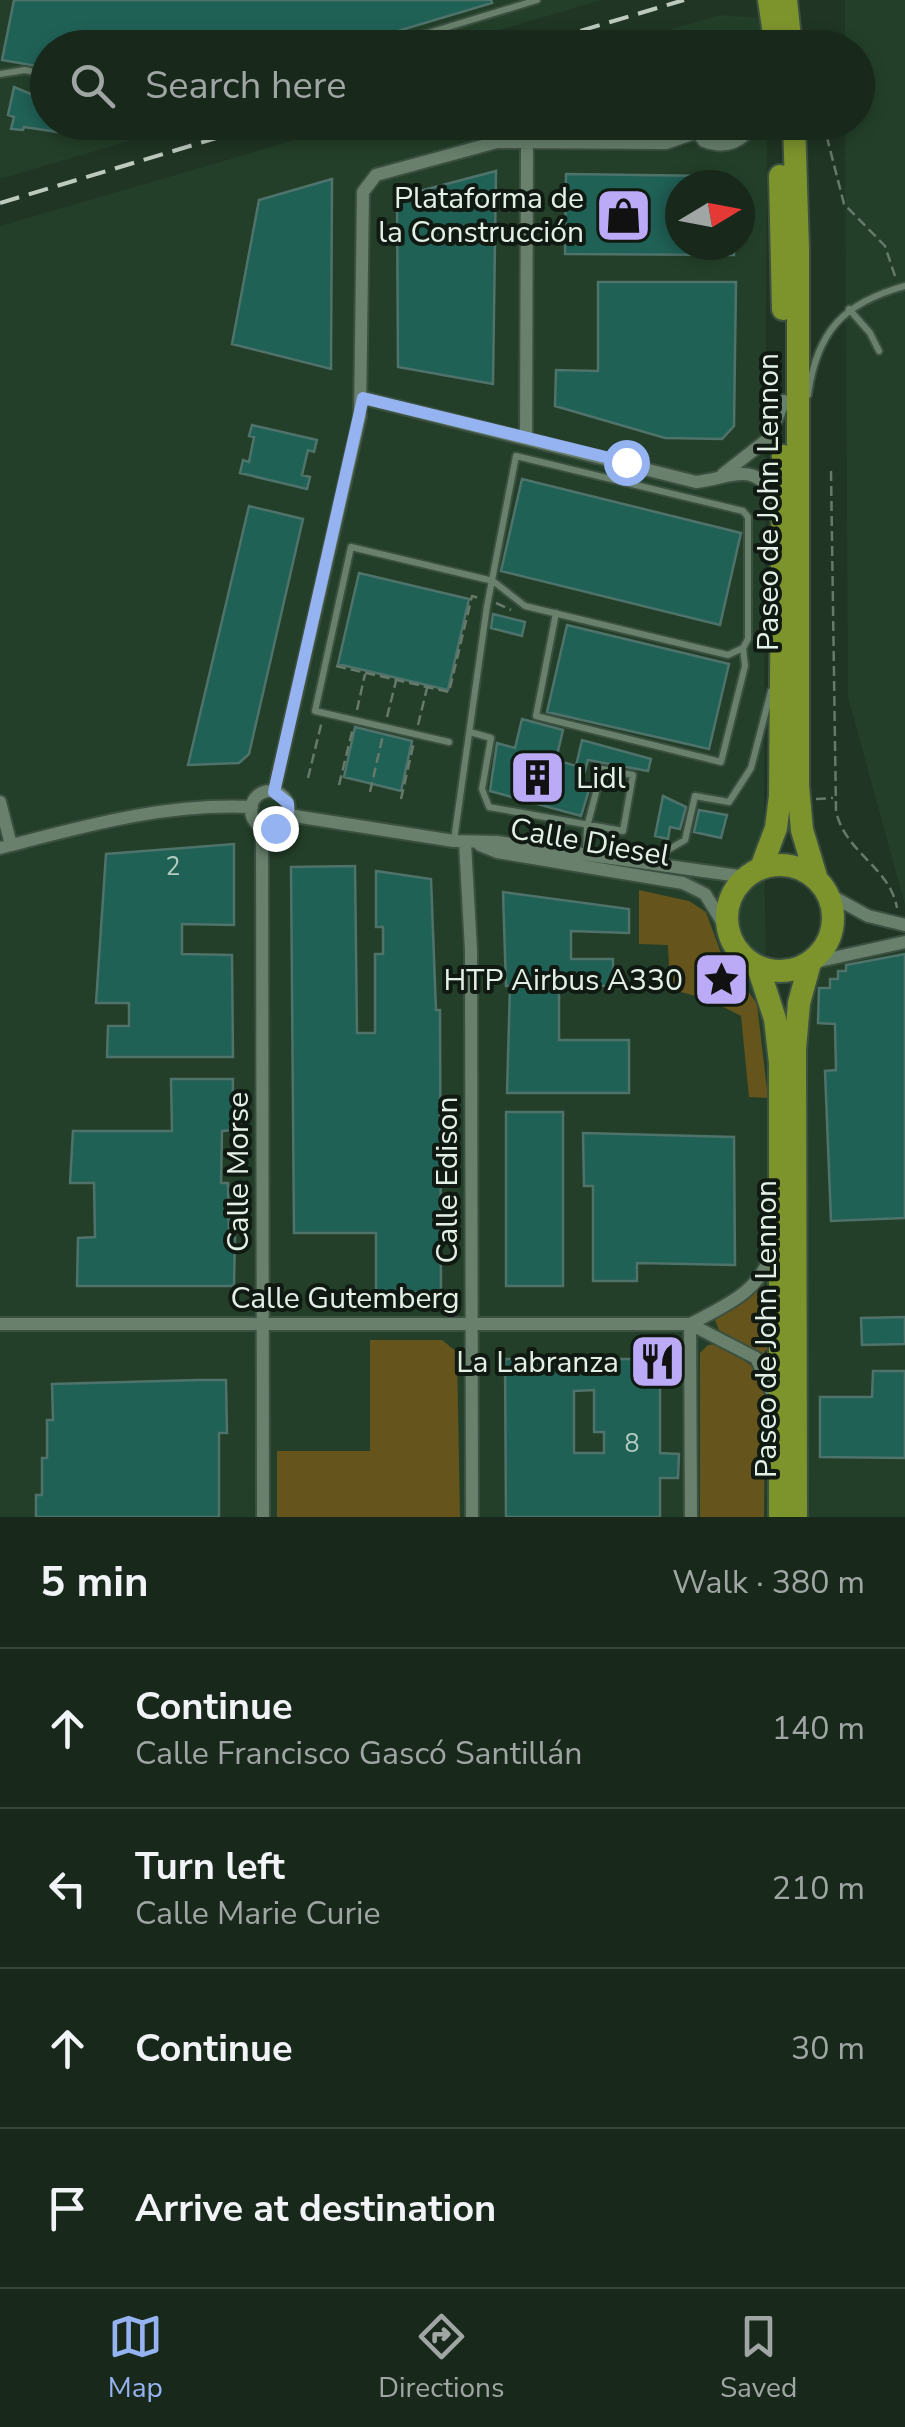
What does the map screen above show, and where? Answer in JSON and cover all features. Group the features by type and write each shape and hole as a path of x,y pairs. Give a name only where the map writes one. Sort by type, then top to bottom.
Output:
{"highway":[{"path":"769,0 773,30"},
{"path":"786,0 789,30"},
{"name":"Paseo de John Lennon","path":"781,140 790,249 798,786 802,830 823,887"},
{"name":"Paseo de John Lennon","path":"754,872 776,828 780,796 784,401 793,140"},
{"path":"788,865 823,887 832,931 810,963 780,972 758,967 739,952 728,931 731,896 754,872 788,865"},
{"name":"Paseo de John Lennon","path":"796,1517 796,1050 799,1003 810,963"},
{"name":"Paseo de John Lennon","path":"758,967 778,1036 780,1517"}],"street":[{"path":"274,792 363,398 362,192 367,182 376,175 477,145 666,144 672,140"},
{"path":"708,140 715,145 740,140"},
{"path":"526,438 527,142"},
{"path":"363,398 696,482 740,472 756,475 770,488 782,522"},
{"path":"718,479 768,439 784,401"},
{"path":"274,792 288,803 288,816 275,828 262,827 254,819 252,807 260,795 274,792"},
{"path":"0,802 6,846 143,812 208,804 252,807"},
{"name":"Calle Diesel","path":"288,816 460,842 497,842 754,872"},
{"name":"Calle Morse","path":"262,827 263,1517"},
{"name":"Calle Edison","path":"460,842 471,950 472,1517"},
{"name":"Calle Diesel","path":"480,844 497,852 683,884 704,894 728,931"},
{"path":"823,887 868,916 901,921"},
{"path":"810,963 905,942"},
{"path":"690,1324 753,1287 769,1264 778,1218"},
{"name":"Calle Gutemberg","path":"0,1324 690,1324"},
{"path":"690,1324 756,1358 770,1379 779,1416"},
{"path":"690,1324 691,1517"}],"lane":[{"path":"438,30 537,0"},
{"path":"0,74 30,71"},
{"path":"798,603 807,535 810,378 823,342 849,310 872,295 901,284"},
{"path":"849,310 870,333 879,352"},
{"path":"449,742 316,711 351,547 492,581 525,606 728,655 743,648 748,640 751,528 742,511 516,456 492,581 488,600 460,842"},
{"path":"556,613 536,716 721,762 745,666 743,648"},
{"path":"646,862 685,840 695,796 730,802 751,768 782,630"},
{"path":"470,732 491,738 482,789 489,807 588,826 624,831 632,775 602,769 588,826 586,854"}],"path":[{"path":"828,140 844,204 885,246 901,284"},
{"path":"831,472 834,798 846,840 888,882 901,921"},
{"path":"335,666 449,692 472,596 519,612"},
{"path":"350,676 351,670"},
{"path":"380,683 381,676"},
{"path":"308,778 324,713"},
{"path":"810,800 834,798"}],"shaded area":[{"path":"0,0 602,0 500,30 30,30 30,140 132,140 0,179"},
{"path":"845,0 905,0 905,905 848,697 845,140 875,140 875,30 845,30"},
{"path":"720,15 758,18 760,30 668,30"},
{"path":"296,140 767,140 764,815 772,1517 0,1517 0,226"},
{"path":"639,890 689,901 706,912 721,953 757,1004 768,1098 749,1097 741,1016 710,1000 670,989 668,945 639,944"},
{"path":"905,951 905,1517 804,1517 805,1024 812,985 828,962"},
{"path":"763,1285 771,1290 769,1347 762,1355 719,1330 715,1320"},
{"path":"370,1340 442,1340 457,1352 460,1517 277,1517 277,1451 370,1451"},
{"path":"718,1344 757,1369 765,1386 764,1517 700,1517 700,1353 708,1345"}],"building":[{"path":"14,0 492,3 401,30 30,30 30,65 2,60"},
{"path":"14,87 30,94 30,128 11,129 14,117 8,115"},
{"path":"496,171 493,384 398,367 397,197"},
{"name":"Plataforma de la Construcción","path":"566,174 665,175 665,255 565,254"},
{"path":"332,179 331,369 232,344 259,200"},
{"path":"598,282 736,282 734,426 722,439 665,438 555,406 556,370 598,371"},
{"path":"252,425 317,440 314,452 308,450 302,475 310,477 307,489 240,473 243,460 249,462"},
{"path":"522,479 741,533 720,625 501,571"},
{"path":"249,506 303,519 249,754 239,763 188,765"},
{"path":"359,573 469,599 448,690 338,664"},
{"path":"493,614 525,622 522,636 491,628"},
{"path":"567,625 729,664 709,749 547,712"},
{"name":"Lidl","path":"522,719 563,730 556,760 576,766 582,740 651,759 648,771 588,760 580,788 589,790 581,816 490,791 497,743 515,748"},
{"path":"355,727 412,741 401,791 344,777"},
{"path":"663,796 686,807 680,829 670,827 668,839 655,836"},
{"path":"699,810 727,815 721,838 694,832"},
{"path":"234,844 234,925 182,924 182,954 232,955 233,1057 107,1057 108,1026 129,1026 129,1003 96,1003 106,854"},
{"path":"355,866 357,1033 375,1033 375,954 383,954 383,927 376,927 376,871 431,879 436,1010 440,1010 441,1292 376,1293 376,1233 294,1233 291,867"},
{"path":"503,892 629,909 629,933 571,931 571,959 613,959 613,986 559,986 559,1040 629,1040 629,1093 507,1093 510,986 506,986"},
{"path":"905,954 905,1218 831,1221 825,1071 836,1070 835,1024 818,1023 819,988 830,988 830,979 838,979 838,971 846,971 846,965"},
{"path":"171,1079 233,1079 232,1130 222,1131 221,1183 228,1183 229,1236 235,1237 234,1286 77,1286 78,1238 95,1237 94,1183 70,1183 73,1131 172,1131"},
{"path":"506,1112 563,1112 563,1286 506,1286"},
{"path":"583,1133 734,1137 735,1265 637,1263 637,1281 593,1281 593,1186 584,1186"},
{"path":"905,1317 905,1344 862,1345 861,1318"},
{"path":"505,1359 660,1359 660,1453 679,1454 678,1478 660,1478 660,1517 506,1517","holes":["594,1390 594,1432 604,1432 604,1453 574,1453 574,1391"]},
{"path":"873,1371 905,1371 905,1458 820,1457 820,1397 872,1397"},
{"path":"226,1380 227,1433 219,1433 219,1517 36,1517 36,1495 42,1495 42,1458 47,1458 47,1420 53,1420 52,1384"}],"railway":[{"path":"583,30 684,0"},
{"path":"0,203 210,140"}],"place":[{"name":"Plataforma de la Construcción","path":"623,215"},
{"name":"Lidl","path":"537,778"},
{"name":"HTP Airbus A330","path":"722,980"},
{"name":"La Labranza","path":"658,1362"}],"route":[{"path":"275,828 288,816 288,803 274,792 363,398 626,462"}]}
